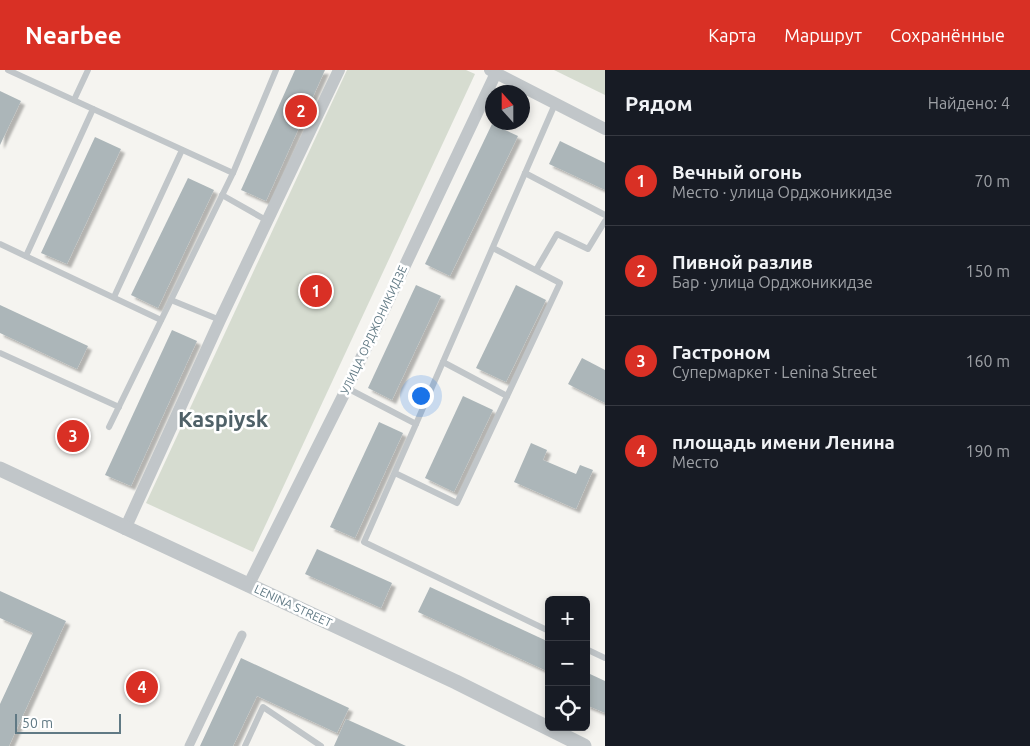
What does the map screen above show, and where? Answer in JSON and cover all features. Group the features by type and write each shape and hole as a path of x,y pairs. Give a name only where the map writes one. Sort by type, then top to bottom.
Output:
{"street":[{"path":"125,529 266,220 339,70"},
{"path":"493,72 605,129"},
{"name":"УЛИЦА ОРДЖОНИКИДЗЕ","path":"248,586 347,388 493,72"},
{"name":"LENINA STREET","path":"0,469 456,682 584,746"},
{"path":"189,746 242,635"}],"lane":[{"path":"8,70 233,173"},
{"path":"74,100 88,70"},
{"path":"109,427 233,173 276,70"},
{"path":"545,629 364,542 555,104"},
{"path":"26,256 93,109"},
{"path":"114,297 182,150"},
{"path":"525,173 605,215"},
{"path":"222,195 266,220"},
{"path":"536,270 557,234 588,249 605,221"},
{"path":"0,244 161,320"},
{"path":"395,473 457,503 560,283 493,248"},
{"path":"171,300 220,320"},
{"path":"0,353 119,407"},
{"path":"443,362 507,396"},
{"path":"347,388 416,424"},
{"path":"590,651 605,658"},
{"path":"245,746 263,707 321,746"}],"shaded area":[{"path":"347,70 466,70 475,74 253,552 146,503"},
{"path":"554,70 605,70 605,95"}],"building":[{"path":"295,70 325,70 266,201 241,190"},
{"path":"0,91 21,101 0,145"},
{"path":"489,130 505,130 518,136 450,276 425,264"},
{"path":"95,137 121,149 67,264 41,253"},
{"path":"560,141 605,163 605,190 549,164"},
{"path":"188,178 214,190 158,308 131,295"},
{"path":"416,285 441,296 392,400 368,388"},
{"path":"516,285 546,300 506,382 476,368"},
{"path":"0,305 88,346 77,369 0,333"},
{"path":"172,330 197,341 131,486 105,475"},
{"path":"582,358 605,370 605,403 568,384"},
{"path":"463,396 493,410 454,492 425,478"},
{"path":"379,422 403,433 355,538 330,527"},
{"path":"531,443 547,450 543,460 576,474 580,465 593,470 576,509 514,482"},
{"path":"317,549 392,583 381,608 305,574"},
{"path":"430,587 545,640 545,670 418,612"},
{"path":"0,591 66,621 9,746 0,746 0,704 33,633 0,618"},
{"path":"241,658 349,708 337,733 257,696 233,746 200,746"},
{"path":"590,674 605,681 605,713 590,707"},
{"path":"346,719 406,746 334,746"}],"place":[{"name":"Пивной разлив","path":"301,111"},
{"name":"Вечный огонь","path":"316,291"},
{"name":"Гастроном","path":"73,436"},
{"name":"площадь имени Ленина","path":"142,687"}],"district":[{"name":"Kaspiysk","path":"223,419"}]}
